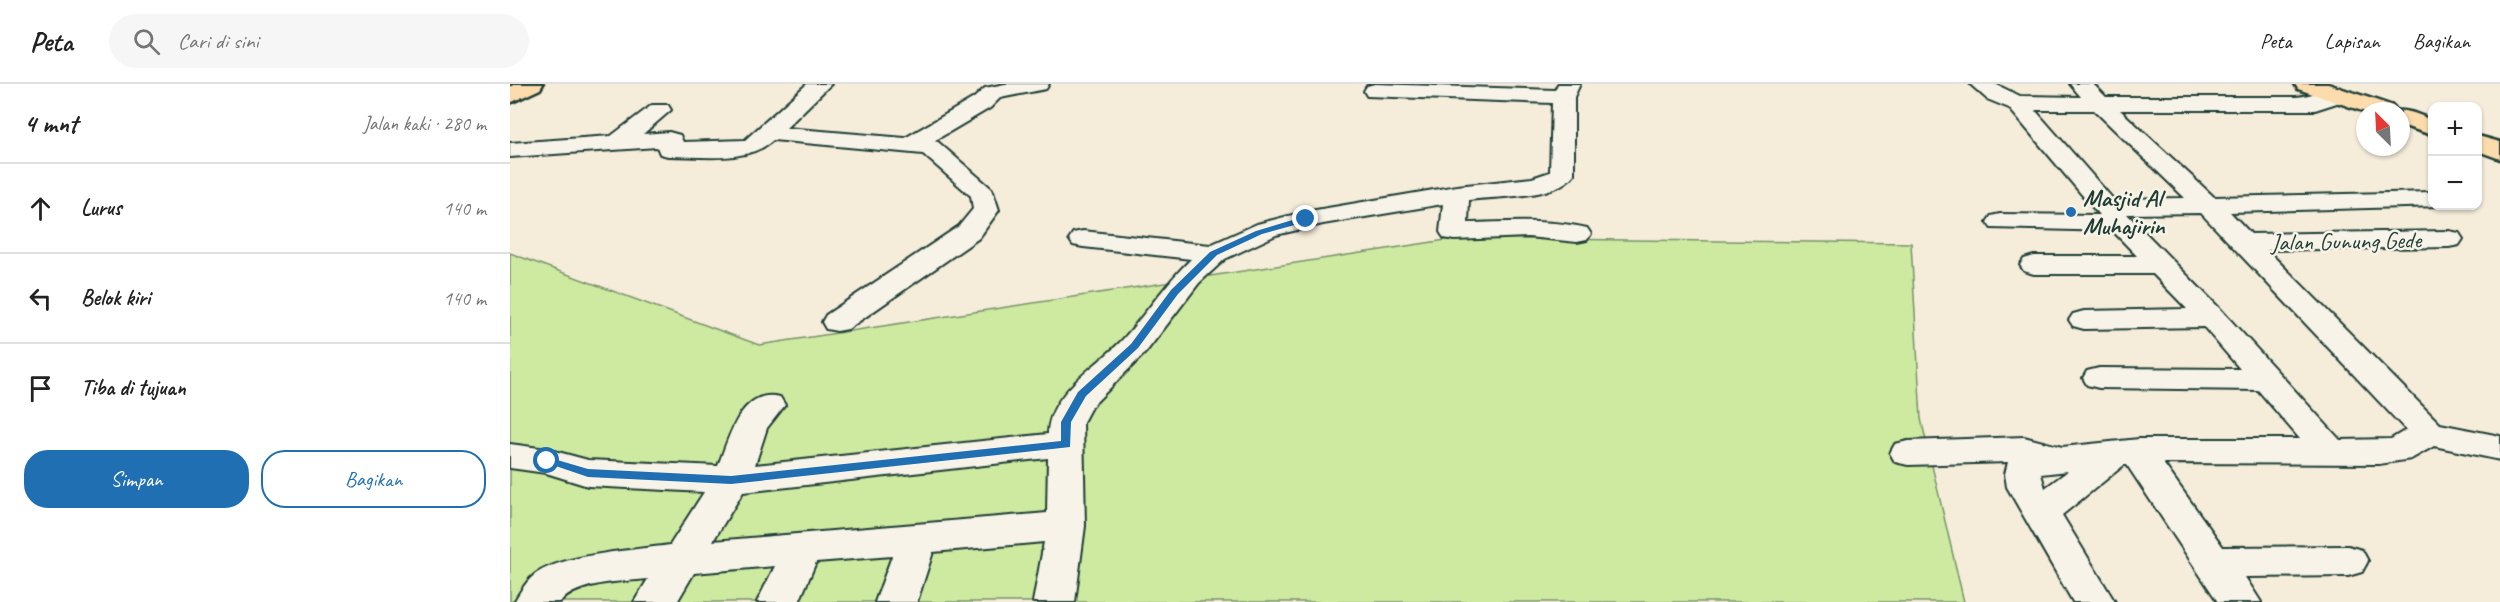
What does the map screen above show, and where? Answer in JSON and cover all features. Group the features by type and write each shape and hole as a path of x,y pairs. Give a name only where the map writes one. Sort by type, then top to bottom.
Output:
{"main road":[{"path":"510,96 532,84"},
{"path":"2306,84 2359,102"},
{"path":"2410,120 2428,126"},
{"path":"2482,145 2500,152"}],"street":[{"path":"510,150 669,139 672,140 668,149 753,146 820,84"},
{"path":"912,144 993,93 1038,84"},
{"path":"1981,84 1995,94 2016,103 2330,451"},
{"path":"1054,602 1066,526 1066,422 1081,394 1134,346 1175,292 1214,254 1280,225 1457,194 1541,184 1560,178 1562,174 1566,90 1375,91"},
{"path":"2016,103 2092,94 2296,104 2315,103 2338,95"},
{"path":"2092,94 2208,205 2429,433 2500,448"},
{"path":"619,141 660,110"},
{"path":"768,133 930,147 983,194 986,210 969,232 837,322"},
{"path":"1457,194 1454,232 1528,229 1577,234"},
{"path":"2000,222 2115,215 2208,205 2428,200"},
{"path":"1083,239 1144,244 1214,254"},
{"name":"Jalan Gunung Gede","path":"2242,242 2449,239"},
{"path":"2034,265 2160,265"},
{"path":"2084,320 2212,318"},
{"path":"2099,378 2264,380"},
{"path":"655,602 731,480 751,425 768,405"},
{"path":"2094,602 2026,487 2023,474 2025,463 2126,452 2398,450 2429,433"},
{"path":"510,456 547,461 588,473 731,480 1066,444"},
{"path":"1908,453 2024,449 2059,458"},
{"path":"2041,511 2126,452"},
{"path":"2126,452 2145,465 2240,602"},
{"path":"535,602 552,584 567,576 680,559 1066,526"},
{"path":"896,602 918,539"},
{"path":"778,602 802,550"},
{"path":"2214,562 2348,561"}],"green space":[{"path":"1459,238 1911,243 1921,419 1964,602 510,602 510,253 759,345"}],"place":[{"name":"Masjid Al Muhajirin","path":"2071,212"}],"route":[{"path":"547,461 588,473 627,477 731,480 1066,444 1066,422 1081,394 1134,346 1175,292 1214,254 1232,244 1280,225 1306,219"}]}
